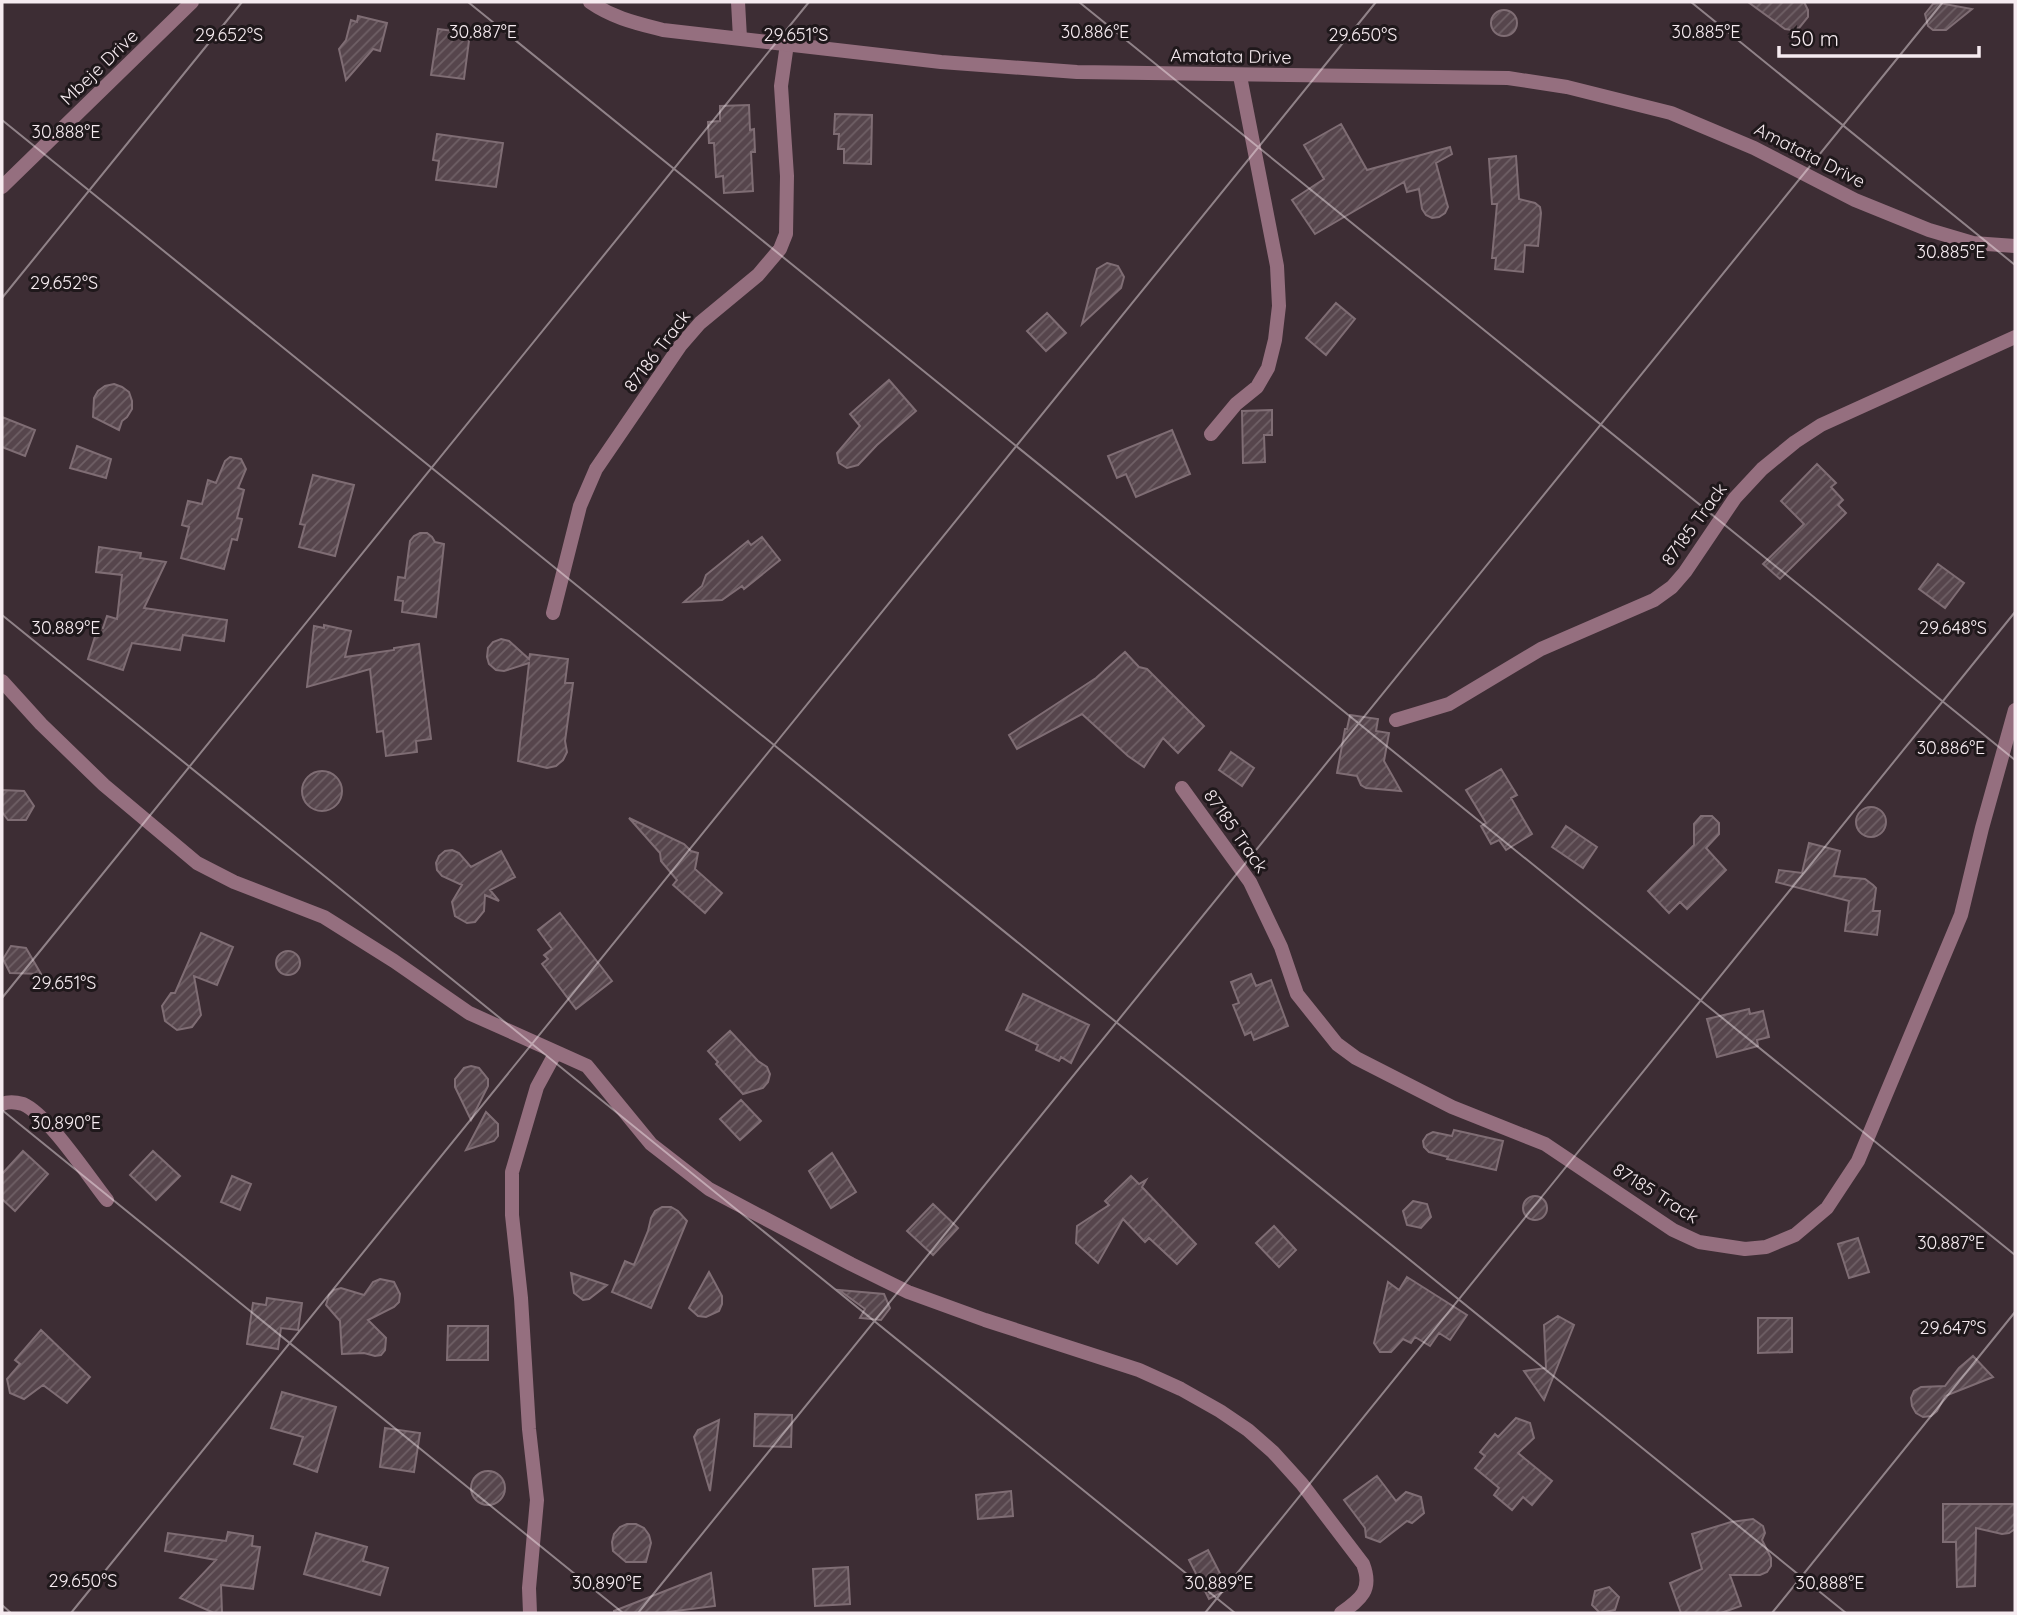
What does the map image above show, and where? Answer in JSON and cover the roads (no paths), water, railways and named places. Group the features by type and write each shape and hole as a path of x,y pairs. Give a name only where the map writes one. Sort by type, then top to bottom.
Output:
{"street":[{"name":"Mbeje Drive","path":"2,187 192,2"},
{"name":"Amatata Drive","path":"590,2 606,13 626,21 663,30 941,62 1077,72 1508,78 1567,87 1671,113 1754,148 1855,200 1929,230 1973,243 2015,246"},
{"path":"738,2 740,38"},
{"name":"87186 Track","path":"553,613 580,506 597,469 680,346 700,323 758,275 780,249 786,234 787,176 781,86 787,44"},
{"path":"1211,434 1236,404 1256,387 1268,368 1279,306 1277,266 1240,76"},
{"name":"87185 Track","path":"1396,720 1449,704 1541,649 1654,600 1672,587 1685,572 1735,498 1795,442 1821,425 2015,337"},
{"path":"2,681 41,724 104,785 197,863 234,882 324,917 469,1013 587,1066 651,1144 709,1189 908,1292 1139,1370 1181,1389 1248,1430 1273,1452 1302,1484 1363,1564 1368,1576 1363,1595 1341,1613"},
{"name":"87185 Track","path":"1182,788 1250,883 1281,947 1297,993 1337,1044 1356,1058 1452,1107 1545,1144 1673,1230 1699,1242 1745,1250 1766,1247 1795,1235 1827,1208 1858,1161 1961,915 2015,710"},
{"path":"530,1613 537,1500 529,1429 522,1298 512,1214 513,1172 537,1087 556,1052"},
{"path":"2,1104 9,1101 24,1105 39,1116 107,1199"}]}
